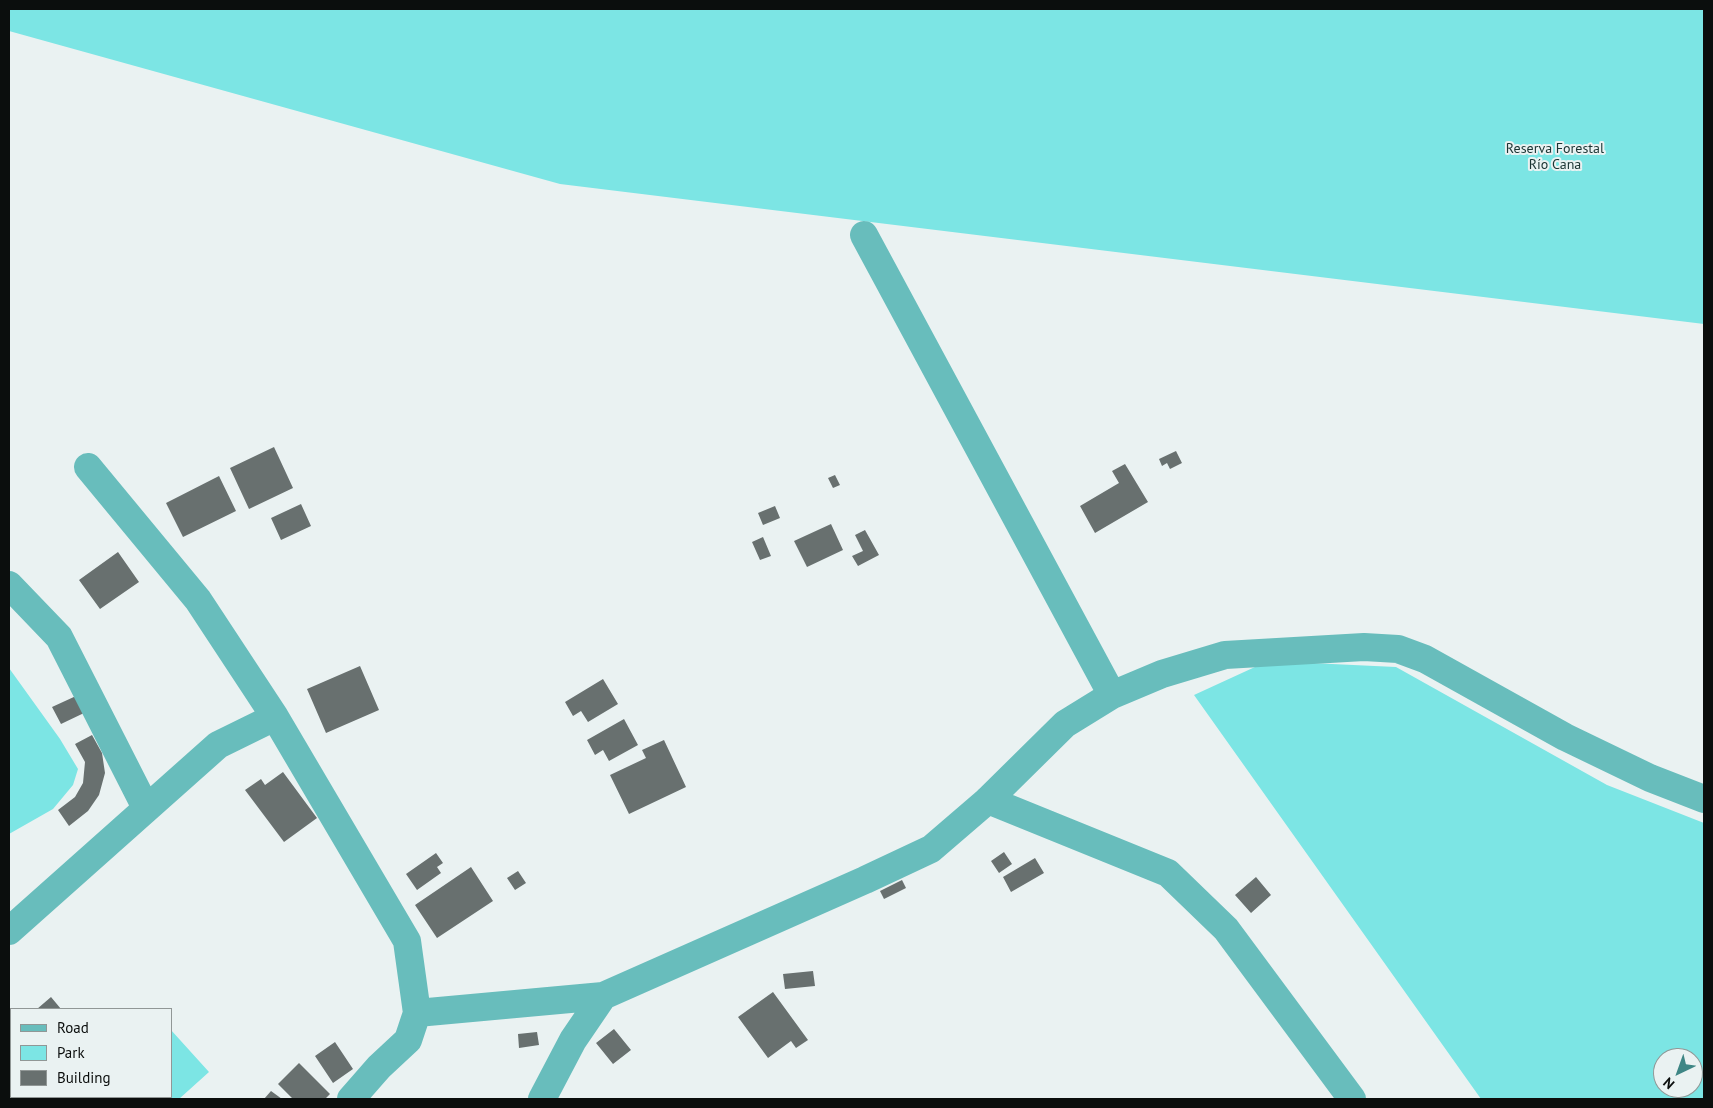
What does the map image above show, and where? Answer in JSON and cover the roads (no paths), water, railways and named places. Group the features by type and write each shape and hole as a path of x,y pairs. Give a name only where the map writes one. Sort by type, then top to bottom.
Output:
{"street":[{"path":"864,235 1112,696"},
{"path":"88,467 198,600 274,717 407,941 417,1013 408,1040 379,1067 350,1099"},
{"path":"9,585 59,637 146,808"},
{"path":"417,1013 603,996 931,849 988,800 1065,724 1112,696 1162,674 1225,655 1364,647 1398,649 1425,660 1565,737 1650,778 1704,799"},
{"path":"9,931 218,745 274,717"},
{"path":"988,800 1168,873 1226,929 1352,1099"},
{"path":"542,1099 573,1040 603,996"}],"park label":[{"name":"Reserva Forestal Río Cana","path":"1555,158"}]}
